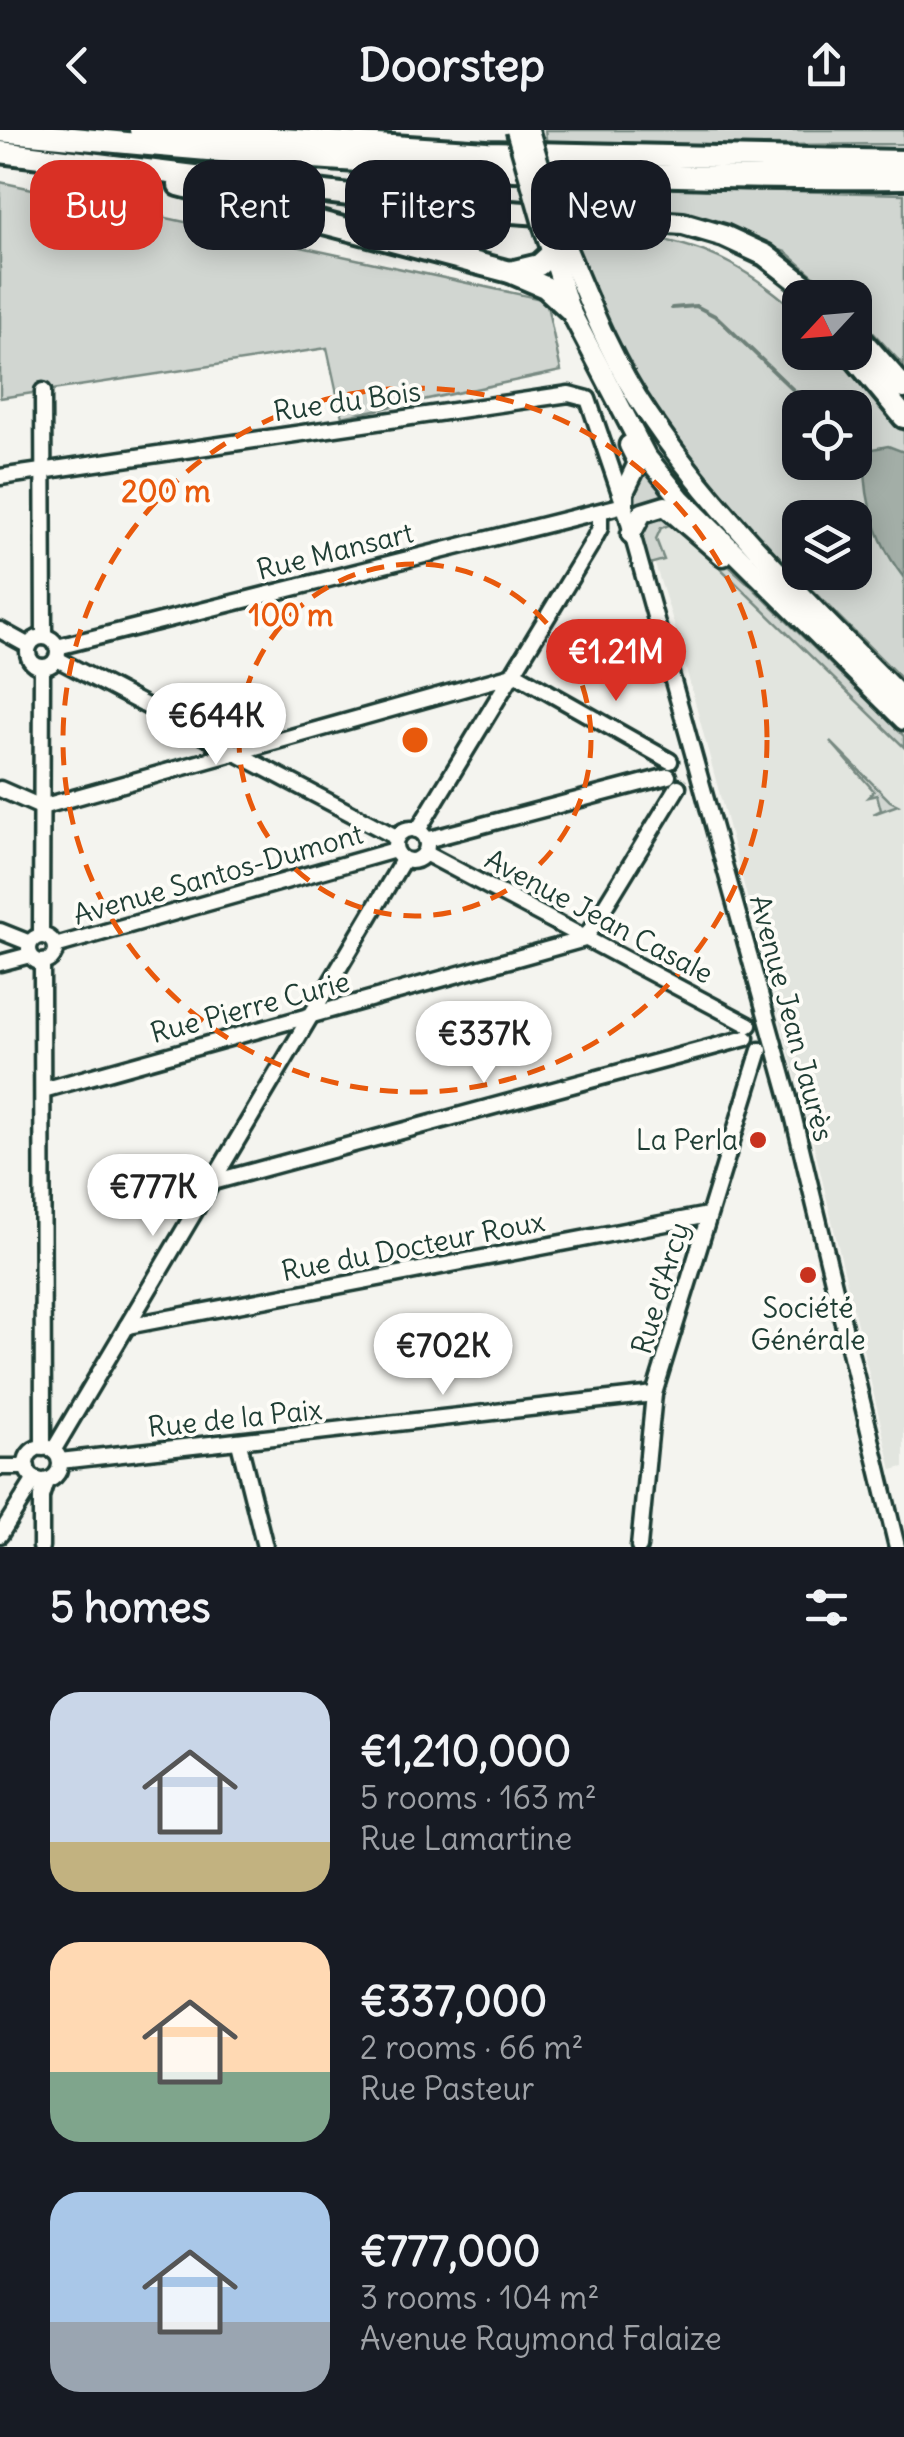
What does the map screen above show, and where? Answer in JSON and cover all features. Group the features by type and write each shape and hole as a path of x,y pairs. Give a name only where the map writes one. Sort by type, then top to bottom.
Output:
{"highway":[{"path":"140,130 487,152 904,161"},
{"path":"0,131 184,149 470,168 904,178"},
{"path":"0,152 66,160"},
{"path":"163,172 455,208 662,221 703,228 742,244 781,265 799,280"},
{"path":"163,179 510,272 546,286 570,310"},
{"path":"742,244 782,281"},
{"path":"510,272 538,264 547,250"},
{"path":"872,352 904,388"},
{"path":"865,370 904,417"}],"main road":[{"path":"516,130 531,173"},
{"path":"529,130 536,160"},
{"path":"557,250 570,310 617,407 646,456 680,499 904,720"},
{"path":"560,250 648,416 727,516 904,700"},
{"path":"617,407 623,434 638,463 624,505"},
{"path":"632,534 642,513 665,506 726,558 764,580"}],"street":[{"path":"43,391 44,637 57,653 418,860 423,841 600,528 600,514"},
{"name":"Rue du Bois","path":"0,477 579,395 593,406 624,505"},
{"name":"Rue Mansart","path":"42,667 57,653 624,505"},
{"name":"Avenue Jean Jaurès","path":"624,505 766,1014 768,1048 896,1547"},
{"path":"0,630 29,646"},
{"path":"29,646 44,637"},
{"path":"0,1467 36,1476 56,1476 52,1453 36,949 42,667 30,660 29,646"},
{"path":"0,790 41,807 516,674 669,768 678,788"},
{"path":"52,1453 309,1017 398,849 404,830 423,841 669,768 691,750"},
{"path":"678,788 702,785"},
{"path":"585,939 678,788"},
{"name":"Avenue Jean Casale","path":"423,841 768,1048"},
{"name":"Avenue Santos-Dumont","path":"36,949 53,957 55,946 398,849"},
{"path":"0,932 36,949"},
{"name":"Rue Pierre Curie","path":"43,1090 585,939"},
{"path":"0,963 36,949"},
{"path":"213,1182 747,1032 766,1014"},
{"name":"Rue d'Arcy","path":"638,1547 654,1394 708,1215 768,1048"},
{"name":"Rue du Docteur Roux","path":"127,1326 708,1215"},
{"name":"Rue de la Paix","path":"52,1453 238,1443 654,1394"},
{"path":"238,1443 265,1547"},
{"path":"41,1547 41,1497 30,1454 52,1453"},
{"path":"0,1535 36,1476"}],"shaded area":[{"path":"545,130 904,130 904,144 547,147"},
{"path":"0,182 30,188 30,250 163,250 163,217 183,222 183,250 315,250 546,300 561,371 342,417 327,348 0,398"},
{"path":"671,188 904,194 904,366 872,331 872,280 818,280 786,252 671,212"},
{"path":"671,242 717,257 782,299 782,370 851,370 869,390 782,390 782,480 872,480 872,393 904,428 904,681 812,590 872,590 872,500 782,500 782,560 738,514 664,424 631,375 593,299 575,250 671,250"},
{"path":"888,446 904,452 904,578 874,522 866,480 872,480 873,449"},
{"path":"645,466 690,519 661,498 637,508 633,499"},
{"path":"645,467 904,729 904,1467 892,1470 815,1150 674,624 634,499"},
{"path":"657,512 683,525 748,583 904,736 904,747 674,523 661,528 656,539 664,560 646,565 642,528"},
{"path":"830,741 898,805 873,814 881,810 877,795 868,797 874,791"}],"waterway":[{"path":"672,308 696,306 717,317 793,390"}],"place":[{"name":"La Perla","path":"758,1140"},
{"name":"Société Générale","path":"808,1275"}]}
